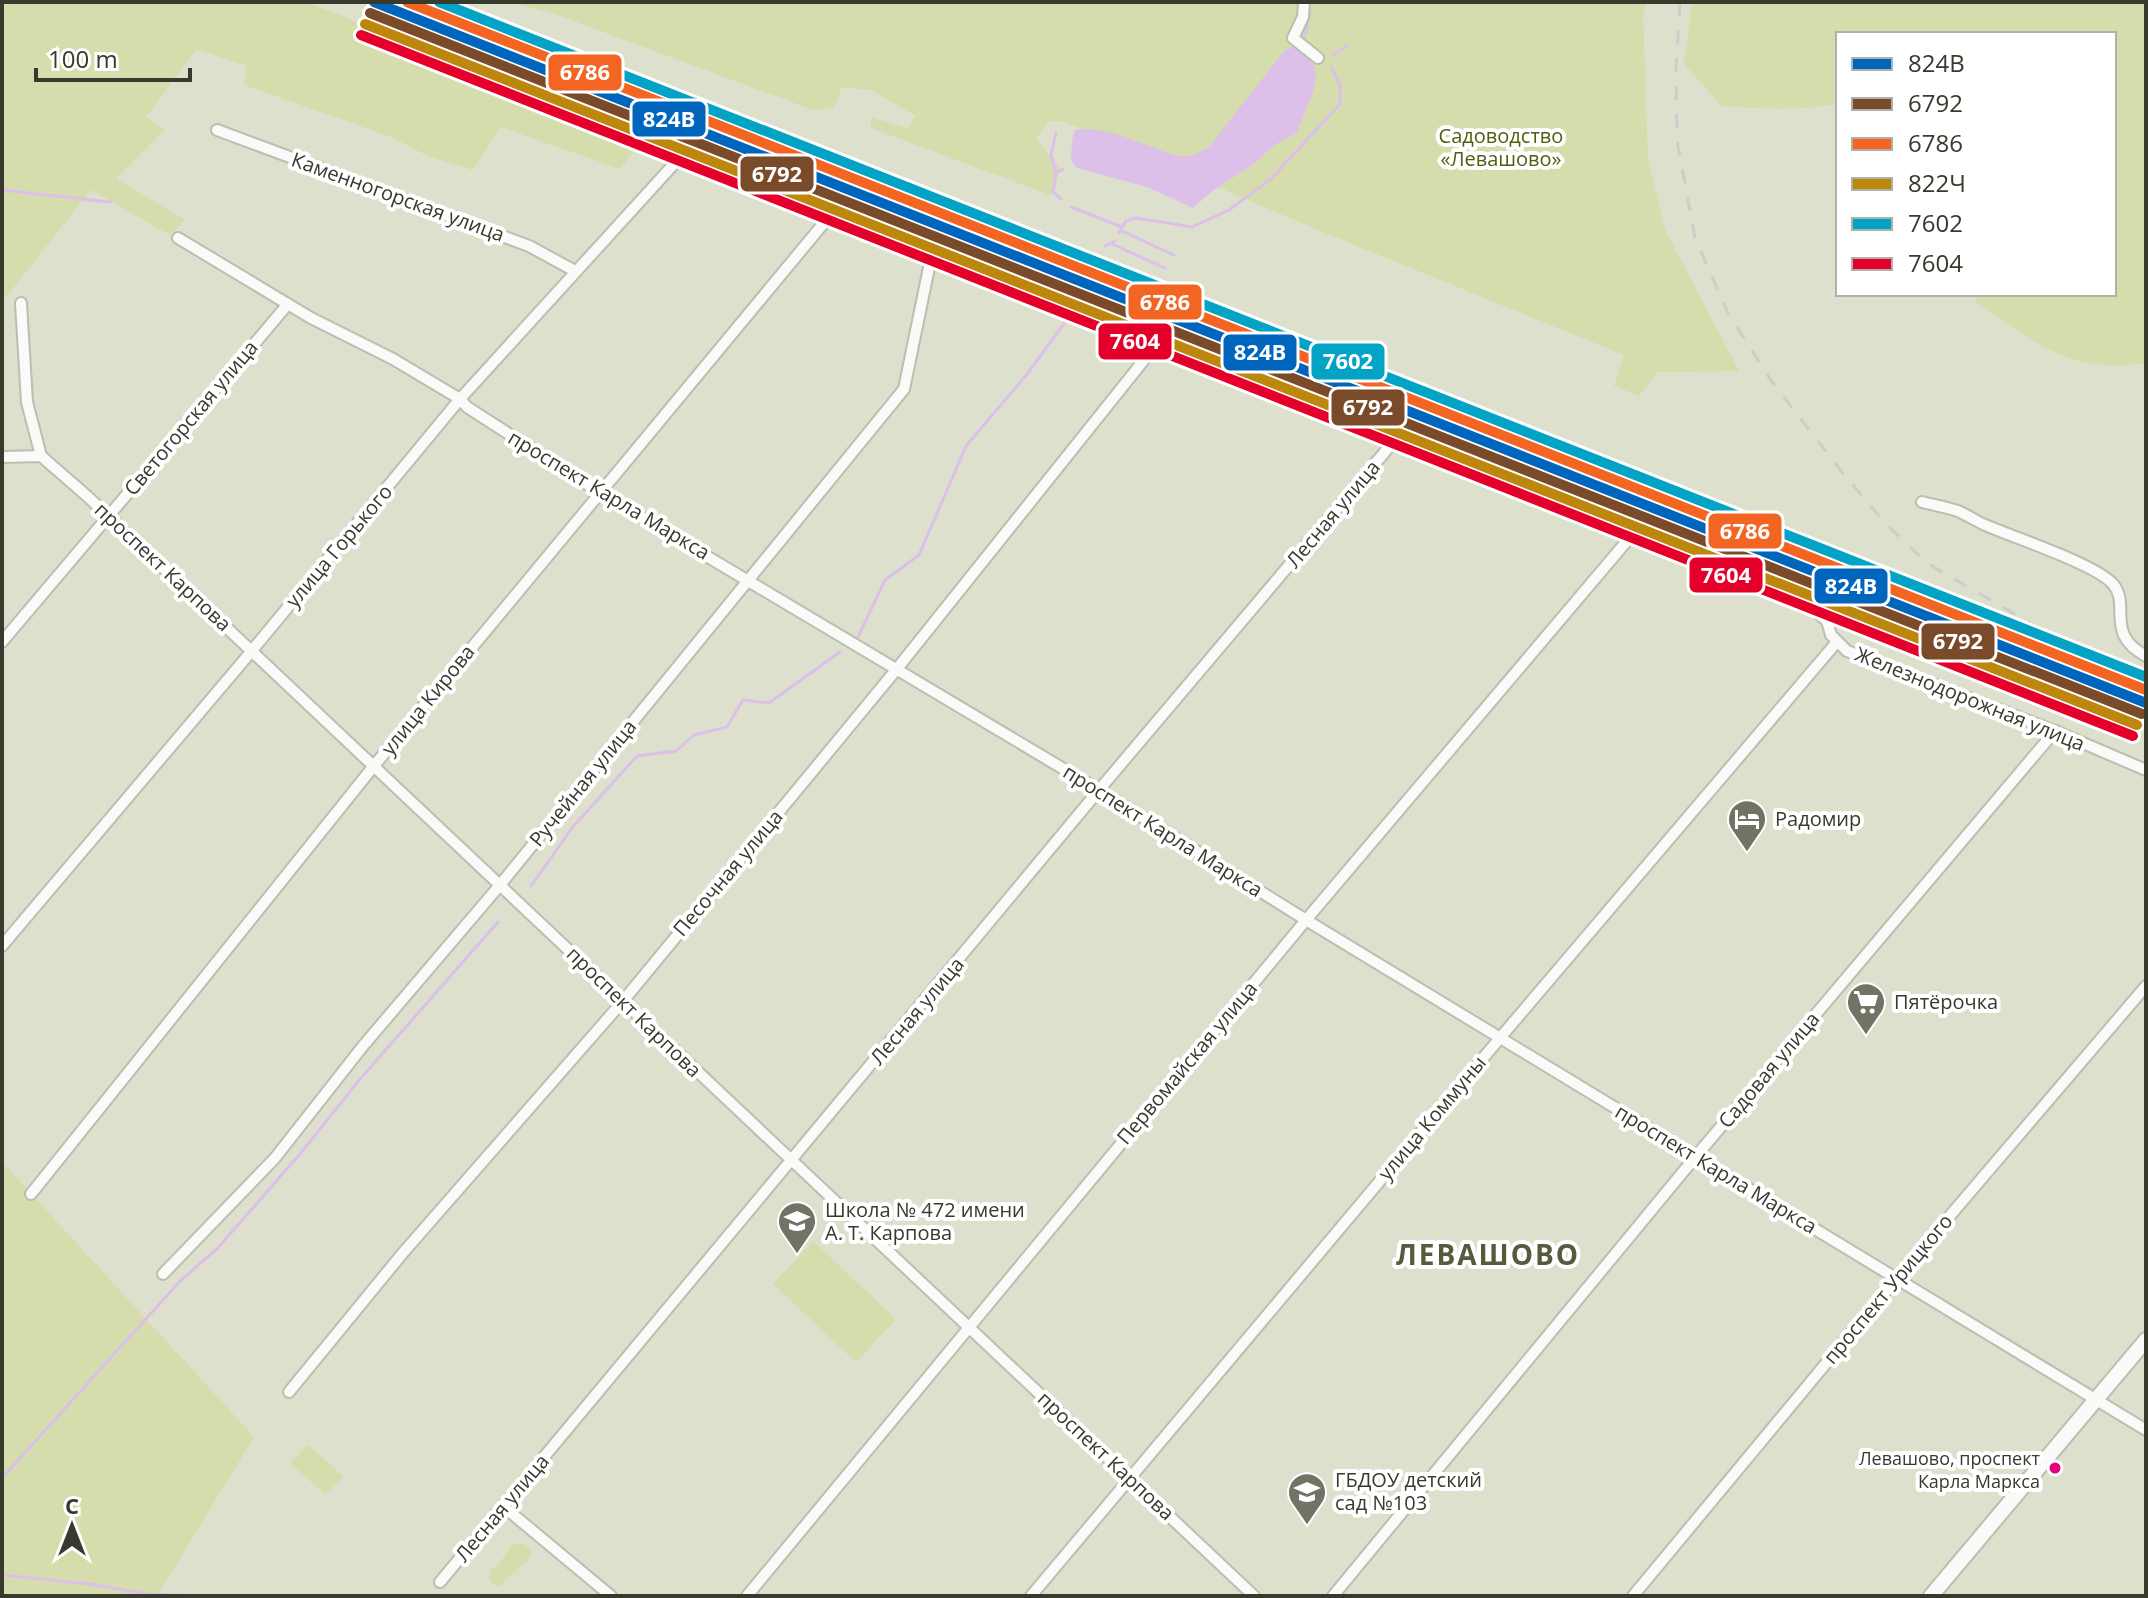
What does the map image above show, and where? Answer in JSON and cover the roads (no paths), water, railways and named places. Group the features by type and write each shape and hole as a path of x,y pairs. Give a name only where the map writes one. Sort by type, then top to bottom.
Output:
{"street":[{"path":"1304,2 1303,17 1293,38 1318,58"},
{"name":"Каменногорская улица","path":"217,130 529,246 575,271"},
{"name":"улица Горького","path":"2,946 460,399 684,153"},
{"name":"Железнодорожная улица","path":"833,212 932,253 964,259 1156,345 1812,608 1827,621 1836,643 1847,651 2055,731 2146,770"},
{"name":"улица Кирова","path":"31,1194 373,767 833,212"},
{"name":"проспект Карла Маркса","path":"178,238 288,304 393,359 460,399 467,407 599,492 748,578 1099,790 1306,920 2146,1430"},
{"name":"Ручейная улица","path":"163,1274 275,1158 363,1046 500,885 904,389 932,253"},
{"path":"2,457 41,456 27,402 21,303"},
{"name":"Светогорская улица","path":"2,642 288,304"},
{"name":"Песочная улица","path":"289,1392 402,1254 623,1001 896,670 1156,345"},
{"name":"Лесная улица","path":"440,1582 1099,790 1395,440"},
{"name":"проспект Карпова","path":"41,456 109,516 1254,1596"},
{"path":"1922,502 1959,512 2080,563 2112,582 2117,591 2121,630 2131,649 2146,656"},
{"name":"Первомайская улица","path":"747,1596 1306,920 1632,535"},
{"name":"улица Коммуны","path":"1031,1596 1836,643"},
{"name":"Садовая улица","path":"1333,1596 1697,1155 2055,731"},
{"name":"проспект Урицкого","path":"1633,1596 1896,1279 2146,986"},
{"path":"1931,1596 2146,1340"},
{"path":"504,1507 611,1596"}],"waterway":[{"path":"1304,38 1310,13"},
{"path":"1332,55 1347,46"},
{"path":"1119,233 1126,221 1136,218 1192,227 1229,210 1271,179 1340,104 1340,85 1331,67"},
{"path":"1056,133 1051,155 1056,173"},
{"path":"1061,199 1053,192 1056,173 1063,169"},
{"path":"2,190 110,202"},
{"path":"1071,207 1122,227"},
{"path":"1120,230 1174,255"},
{"path":"1105,246 1115,241"},
{"path":"1112,244 1165,268"},
{"path":"1079,302 1084,296"},
{"path":"858,637 885,580 919,555 966,446 1028,373 1065,322"},
{"path":"531,886 572,828 637,756 676,751 694,735 727,727 743,700 769,703 840,652"},
{"path":"2,1478 181,1280 217,1249 498,922"},
{"path":"2,1575 90,1584 147,1594 192,1596"}],"railway":[{"path":"1680,2 1676,69 1677,140 1695,238 1728,313 1770,379 1885,523 1927,563 2140,687"}],"place":[{"name":"Радомир","path":"1747,853"},
{"name":"Пятёрочка","path":"1866,1036"},
{"name":"Школа № 472 имени А. Т. Карпова","path":"797,1255"},
{"name":"Левашово, проспект Карла Маркса","path":"2055,1468"},
{"name":"ГБДОУ детский сад №103","path":"1307,1526"}],"district":[{"name":"ЛЕВАШОВО","path":"1488,1255"}],"park label":[{"name":"Садоводство «Левашово»","path":"1501,148"}]}
